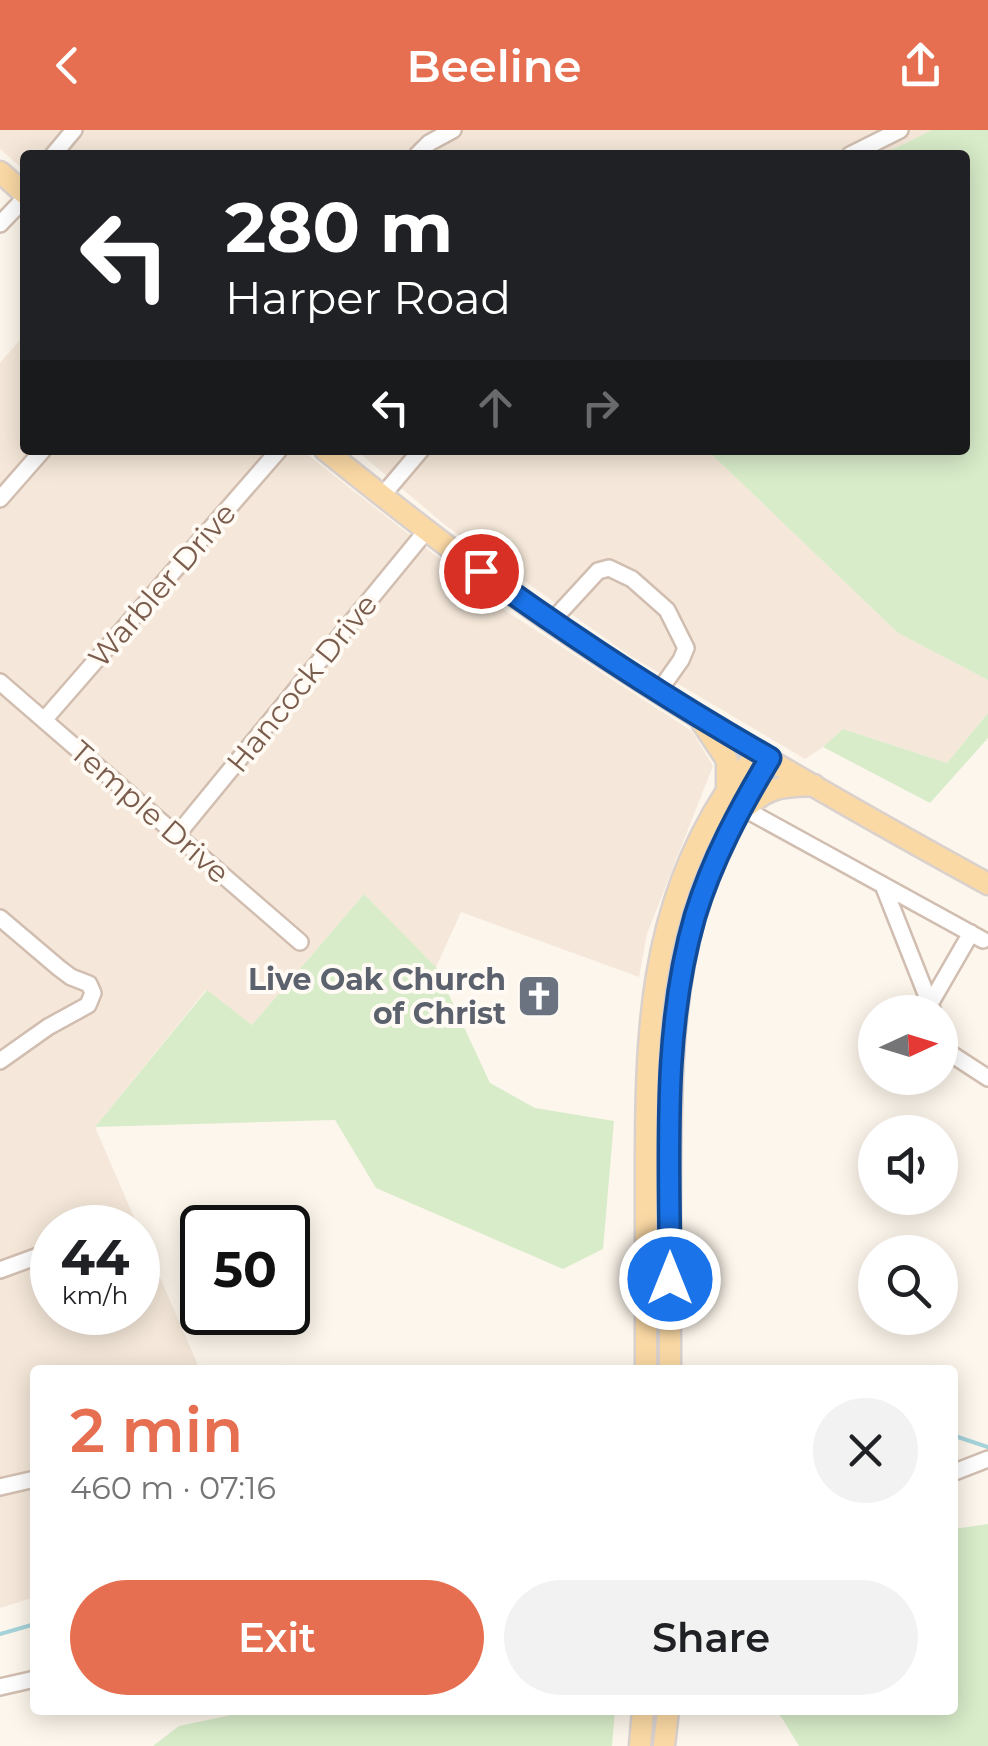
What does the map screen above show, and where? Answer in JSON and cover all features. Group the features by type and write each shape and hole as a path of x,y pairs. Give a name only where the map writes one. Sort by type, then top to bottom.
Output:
{"main road":[{"path":"0,172 20,190"},
{"path":"331,455 426,531 551,622 764,755 988,884"},
{"path":"696,714 726,760 727,789"},
{"path":"646,1362 646,1068 652,1002 673,906 706,826 727,789 764,755"},
{"path":"670,1362 671,1068 676,1006 696,913 764,755"},
{"path":"741,811 774,788 815,785"},
{"path":"640,1746 643,1715"},
{"path":"664,1746 667,1715"}],"street":[{"path":"57,150 74,130"},
{"path":"414,130 429,143"},
{"path":"422,150 453,130"},
{"path":"860,150 900,130"},
{"path":"0,224 20,198"},
{"path":"0,499 39,455"},
{"name":"Warbler Drive","path":"44,720 275,455"},
{"path":"382,496 417,455"},
{"name":"Hancock Drive","path":"177,835 426,531"},
{"path":"551,622 598,572 609,568 632,579 667,610 686,648 659,691"},
{"name":"Temple Drive","path":"0,682 300,942"},
{"path":"741,811 977,937 940,995"},
{"path":"882,885 927,995"},
{"path":"0,918 58,968 89,984 93,993 88,1005 0,1061"},
{"path":"958,1058 988,1078"},
{"path":"646,1068 671,1068"},
{"path":"0,1270 30,1259"},
{"path":"958,1471 988,1459"},
{"path":"0,1487 30,1479"},
{"path":"0,1687 30,1679"}],"shaded area":[{"path":"0,130 932,130 891,150 20,150 20,167 0,149"},
{"path":"20,340 20,455 308,455 506,611 692,731 713,766 647,934 639,977 461,912 436,967 364,894 252,1025 206,990 95,1127 129,1205 30,1205 30,1335 160,1335 160,1277 180,1324 180,1335 185,1335 198,1365 30,1365 30,1599 0,1608 0,363"},
{"path":"362,455 712,455 898,633 988,680 988,713 947,763 843,729 805,759 629,655 445,525"}],"green space":[{"path":"932,130 988,130 988,680 898,633 712,455 970,455 970,150 891,150"},
{"path":"988,713 988,738 930,803 823,747 843,729 947,763"},
{"path":"364,894 436,967 490,1083 535,1108 614,1121 603,1249 563,1269 376,1188 335,1120 95,1127 207,990 252,1025"},
{"path":"988,1524 988,1746 799,1746 779,1715 958,1715 958,1528"},
{"path":"231,1715 615,1715 612,1746 153,1746 179,1726"}],"waterway":[{"path":"958,1437 988,1447"},
{"path":"0,1634 30,1625"}],"place":[{"name":"Live Oak Church of Christ","path":"539,996"}],"route":[{"path":"481,571 551,622 770,758 741,807 714,866 685,954 671,1068 670,1279"}]}
